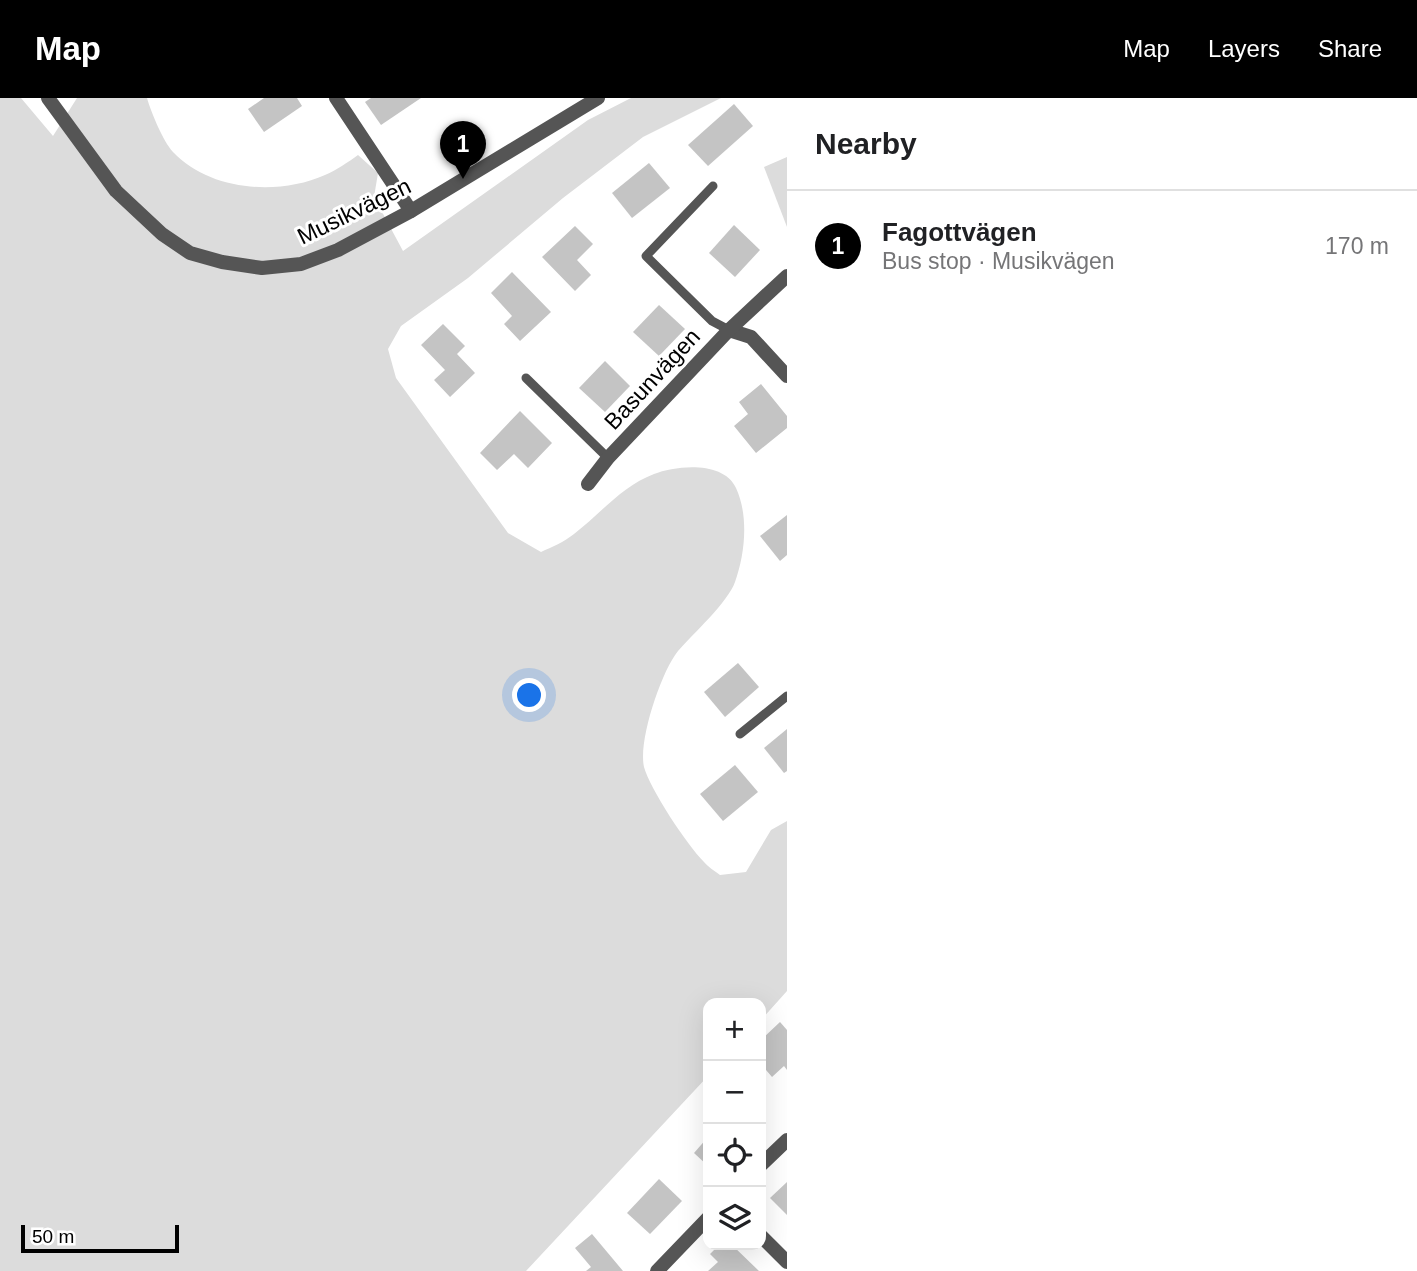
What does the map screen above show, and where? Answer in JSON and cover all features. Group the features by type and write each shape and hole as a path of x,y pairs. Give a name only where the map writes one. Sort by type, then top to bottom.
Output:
{"street":[{"name":"Musikvägen","path":"48,98 116,191 162,234 190,253 222,262 262,268 301,264 338,250 411,211 592,99"},
{"path":"337,98 411,211"},
{"name":"Basunvägen","path":"588,484 608,458 729,330 787,276"},
{"path":"729,330 751,337 787,376"},
{"path":"766,1160 787,1140"},
{"path":"657,1271 703,1222"},
{"path":"766,1241 787,1262"}],"lane":[{"name":"Basunvägen","path":"713,186 646,256 712,321 729,330"},
{"name":"Basunvägen","path":"526,378 608,458"},
{"path":"740,734 787,696"}],"shaded area":[{"path":"0,98 21,98 53,136 77,98 147,98 165,141 173,152 206,175 245,186 287,186 306,182 334,171 358,155 378,173 374,197 403,251 588,120 631,98 721,98 643,137 563,198 468,278 401,326 388,349 396,378 508,533 541,552 570,537 632,486 654,474 687,467 711,469 730,479 736,488 743,511 744,535 735,582 718,608 671,661 652,707 644,741 644,767 661,802 679,830 706,864 720,875 746,872 771,830 787,821 787,991 766,1014 766,998 703,998 703,1081 526,1271 0,1271"},
{"path":"787,157 787,227 764,167"}],"building":[{"path":"264,98 297,98 302,106 264,132 248,109"},
{"path":"371,98 421,98 381,125 365,102"},
{"path":"734,104 753,126 708,166 688,145"},
{"path":"649,163 670,188 632,218 612,193"},
{"path":"734,225 760,250 735,277 709,253"},
{"path":"575,226 593,244 577,260 591,275 575,291 542,257"},
{"path":"512,272 551,312 520,341 504,324 512,316 491,293"},
{"path":"659,305 685,329 659,356 633,332"},
{"path":"443,324 465,346 457,354 475,373 450,397 434,380 445,370 421,345"},
{"path":"605,361 630,386 605,412 579,388"},
{"path":"761,384 787,416 787,428 756,453 734,426 748,414 739,402"},
{"path":"520,411 552,443 528,468 514,454 497,470 480,453"},
{"path":"787,515 787,555 780,561 760,536"},
{"path":"738,663 759,687 725,717 704,692"},
{"path":"787,729 787,771 784,773 764,748"},
{"path":"735,765 758,792 723,821 700,794"},
{"path":"780,1022 787,1030 787,1070 784,1066 772,1077 766,1070 766,1035"},
{"path":"703,1143 703,1161 694,1153"},
{"path":"659,1179 682,1201 650,1234 627,1213"},
{"path":"787,1182 787,1215 770,1198"},
{"path":"592,1234 623,1271 586,1271 591,1267 575,1248"},
{"path":"714,1250 737,1250 759,1271 708,1271 718,1262 710,1254"}],"place":[{"name":"Fagottvägen","path":"463,179"}]}
